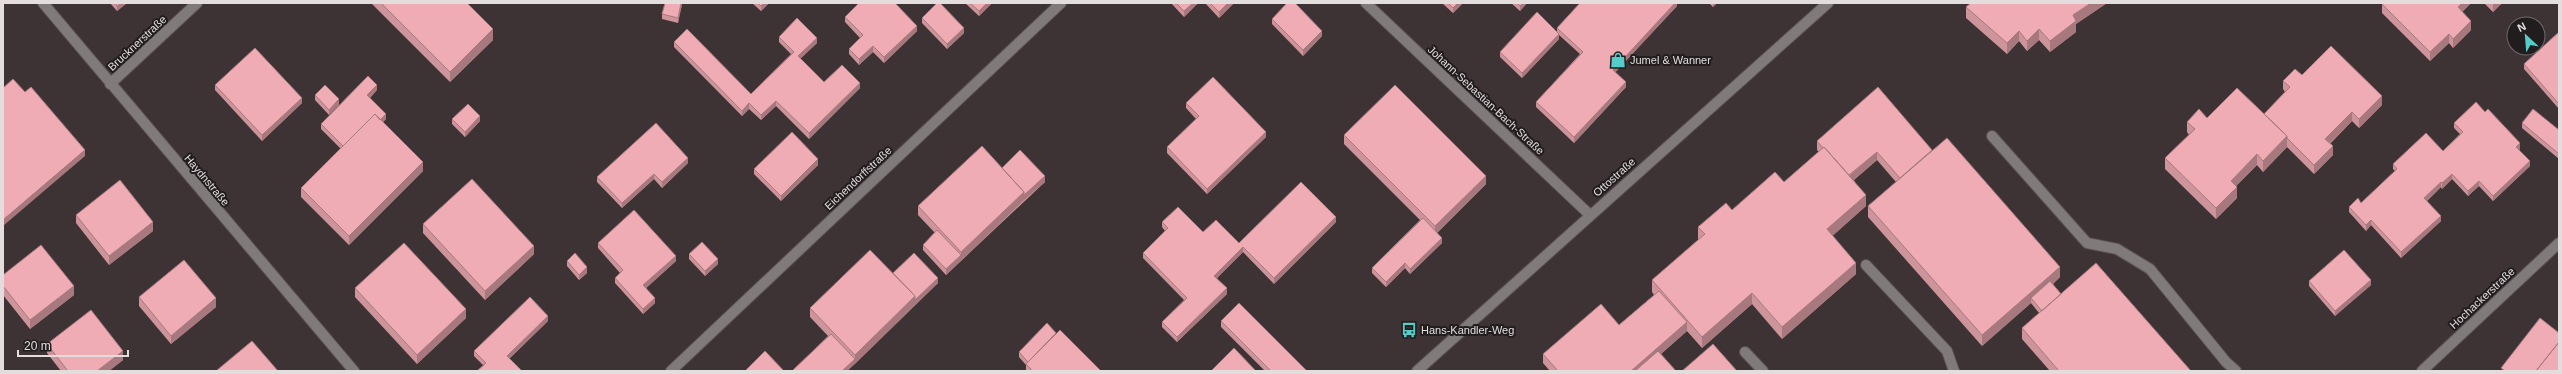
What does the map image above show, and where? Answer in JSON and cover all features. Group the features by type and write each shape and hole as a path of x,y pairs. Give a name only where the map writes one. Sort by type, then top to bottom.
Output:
{"street":[{"name":"Haydnstraße","path":"42,3 354,371"},
{"name":"Brucknerstraße","path":"110,84 197,3"},
{"name":"Eichendorffstraße","path":"672,371 1061,3"},
{"name":"Johann-Sebastian-Bach-Straße","path":"1366,3 1590,215"},
{"name":"Ottostraße","path":"1417,371 1828,3"},
{"path":"1992,136 2087,243 2117,249 2150,270 2226,362 2236,371"},
{"name":"Hochackerstraße","path":"2422,371 2559,243"},
{"path":"1866,265 1947,352 1954,371"},
{"path":"1745,352 1762,371"}],"building":[{"path":"381,3 467,3 493,29 450,72"},
{"path":"665,3 681,3 678,18 662,14"},
{"path":"859,3 895,3 917,26 884,57 873,46 859,59 849,49 863,35 845,17"},
{"path":"937,3 940,3 964,28 947,44 922,18"},
{"path":"970,3 987,3 979,11"},
{"path":"1176,3 1193,3 1184,11"},
{"path":"1210,3 1228,3 1219,12"},
{"path":"1287,3 1295,3 1322,31 1303,50 1272,19"},
{"path":"1448,3 1458,3 1453,8"},
{"path":"1580,3 1675,3 1613,70 1626,82 1574,137 1536,102 1583,52 1557,28"},
{"path":"1971,3 2091,3 2073,15 2076,21 2050,41 2039,29 2027,41 2019,31 2007,43 1966,7"},
{"path":"2462,3 2458,7 2471,21 2453,39 2449,34 2430,52 2382,4"},
{"path":"1537,12 1559,34 1522,73 1500,52"},
{"path":"797,18 817,38 798,56 824,82 842,65 860,83 809,133 776,101 761,115 749,103 742,111 674,42 687,29 751,94 794,52 779,37"},
{"path":"2559,32 2559,104 2524,64 2533,56 2546,56 2546,44"},
{"path":"2331,46 2382,96 2359,119 2352,112 2325,139 2333,146 2314,165 2264,114 2290,87 2283,81 2295,69 2302,75"},
{"path":"255,48 302,98 262,135 215,85"},
{"path":"368,76 377,85 367,95 386,114 380,120 375,114 343,146 321,124"},
{"path":"1213,77 1266,132 1207,189 1167,147 1199,116 1186,103"},
{"path":"13,79 25,92 31,87 85,150 3,220 3,88"},
{"path":"325,85 339,99 329,110 315,95"},
{"path":"1395,85 1486,176 1435,226 1344,135"},
{"path":"1878,87 1932,150 1900,178 1877,152 1849,175 1817,141"},
{"path":"2237,88 2287,136 2263,161 2257,154 2231,181 2237,187 2216,208 2165,158 2195,129 2187,122 2199,109 2207,118"},
{"path":"2476,102 2485,112 2488,109 2520,143 2516,147 2530,161 2493,196 2479,181 2468,191 2452,174 2424,198 2441,216 2401,252 2371,220 2366,225 2349,207 2358,198 2361,203 2397,169 2393,164 2426,133 2443,151 2463,132 2454,123"},
{"path":"468,104 480,116 465,132 452,119"},
{"path":"2533,109 2559,130 2559,154 2522,123"},
{"path":"375,114 423,162 349,236 301,188"},
{"path":"656,123 688,158 662,182 654,174 622,203 597,177"},
{"path":"792,132 818,159 781,196 754,169"},
{"path":"1947,138 2060,267 1982,335 1868,206"},
{"path":"982,146 1024,192 961,252 918,206"},
{"path":"1824,147 1866,195 1827,229 1856,263 1782,327 1752,293 1702,337 1652,280 1705,234 1698,227 1726,203 1732,210 1775,172 1784,182"},
{"path":"1020,150 1045,176 1024,195 1024,192 1002,168"},
{"path":"472,179 534,246 485,291 423,224"},
{"path":"120,180 153,222 109,256 76,215"},
{"path":"1301,182 1336,217 1274,278 1243,247 1214,276 1227,288 1177,337 1162,322 1187,298 1143,253 1168,228 1162,222 1178,207 1203,232 1216,220 1239,243"},
{"path":"634,210 676,256 643,285 655,298 643,309 615,278 623,270 598,243"},
{"path":"1423,218 1442,238 1410,269 1405,263 1386,282 1372,268"},
{"path":"937,230 961,255 946,269 923,245"},
{"path":"702,242 718,259 705,271 689,254"},
{"path":"404,243 466,309 417,355 355,288"},
{"path":"41,245 74,286 30,320 3,286 3,275"},
{"path":"870,250 915,296 855,355 810,308"},
{"path":"2344,250 2371,280 2335,311 2309,281"},
{"path":"575,253 587,267 579,275 567,261"},
{"path":"914,253 938,278 915,300 915,296 893,273"},
{"path":"184,260 216,298 171,336 139,297"},
{"path":"2096,263 2191,371 2059,371 2022,328"},
{"path":"2050,281 2061,294 2042,311 2031,298"},
{"path":"1659,291 1687,322 1631,371 1558,371 1543,354 1601,304 1619,325"},
{"path":"530,297 548,316 507,356 522,371 477,371 486,363 474,351"},
{"path":"1239,303 1307,371 1271,371 1221,321"},
{"path":"91,310 123,351 97,371 68,371 47,344"},
{"path":"2540,318 2559,333 2559,342 2536,371 2505,371 2501,368"},
{"path":"1047,323 1056,333 1028,362 1019,352"},
{"path":"1060,330 1101,371 1030,371 1031,369 1026,364"},
{"path":"831,334 855,359 842,371 792,371"},
{"path":"252,341 278,371 216,371"},
{"path":"2559,342 2559,371 2536,371"},
{"path":"1713,344 1737,371 1682,371"},
{"path":"1234,348 1256,371 1211,371"},
{"path":"765,351 784,371 745,371"},
{"path":"1658,351 1676,371 1635,371"}],"place":[{"name":"Jumel & Wanner","path":"1618,60"},
{"name":"Hans-Kandler-Weg","path":"1409,330"}]}
